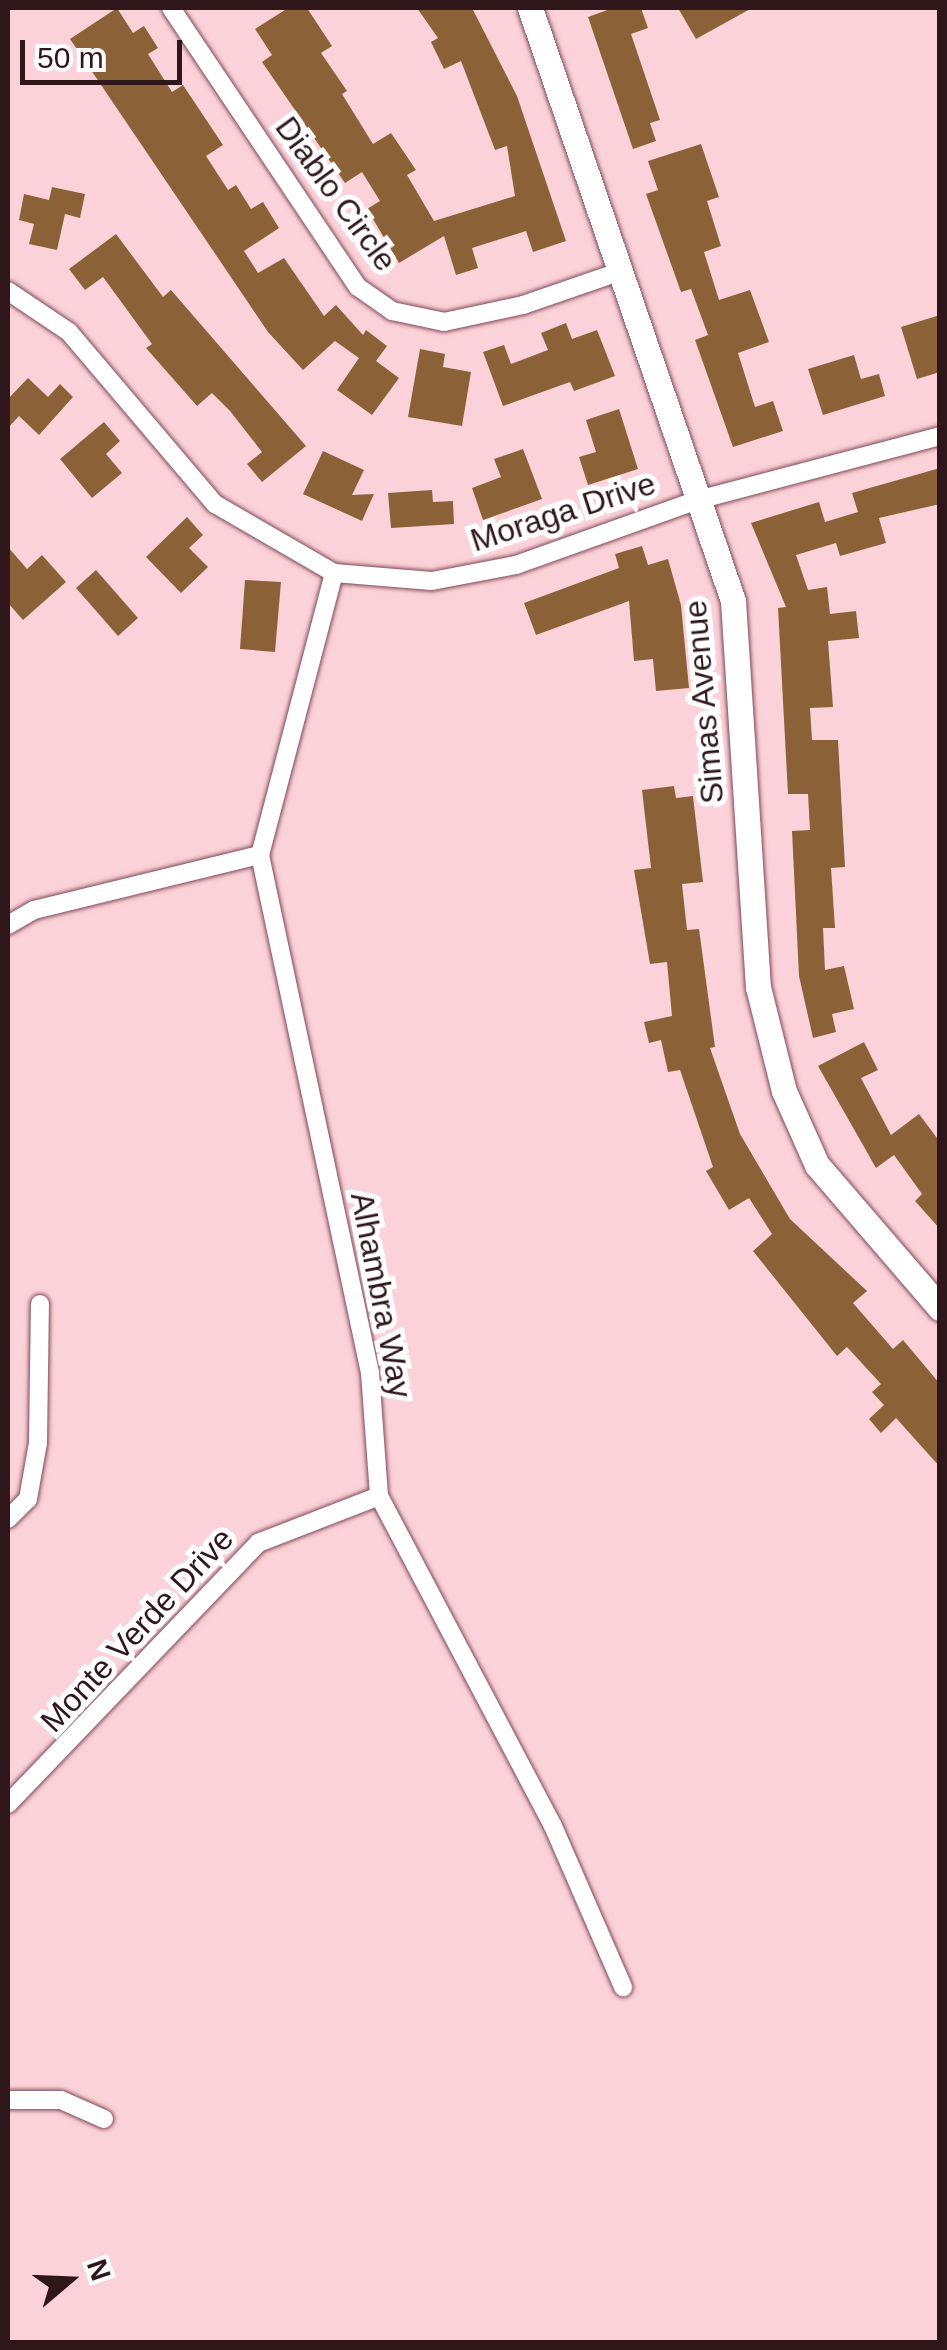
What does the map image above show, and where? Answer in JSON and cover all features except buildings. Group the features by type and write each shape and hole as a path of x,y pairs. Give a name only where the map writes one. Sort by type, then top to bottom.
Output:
{"street":[{"name":"Diablo Circle","path":"171,8 358,287 392,312 444,322 523,305 622,271"},
{"name":"Simas Avenue","path":"536,9 733,601 758,987 767,1035 817,1165 940,1308"},
{"name":"Moraga Drive","path":"8,291 68,332 215,504 334,574 432,581 516,565 698,500 940,436"},
{"name":"Alhambra Way","path":"334,574 260,855 370,1373 379,1496 553,1826 624,1988"},
{"path":"8,925 34,910 260,855"},
{"path":"8,1519 28,1498 38,1443 40,1304"},
{"name":"Monte Verde Drive","path":"8,1804 258,1543 379,1496"},
{"path":"8,2100 61,2100 104,2119"}]}
